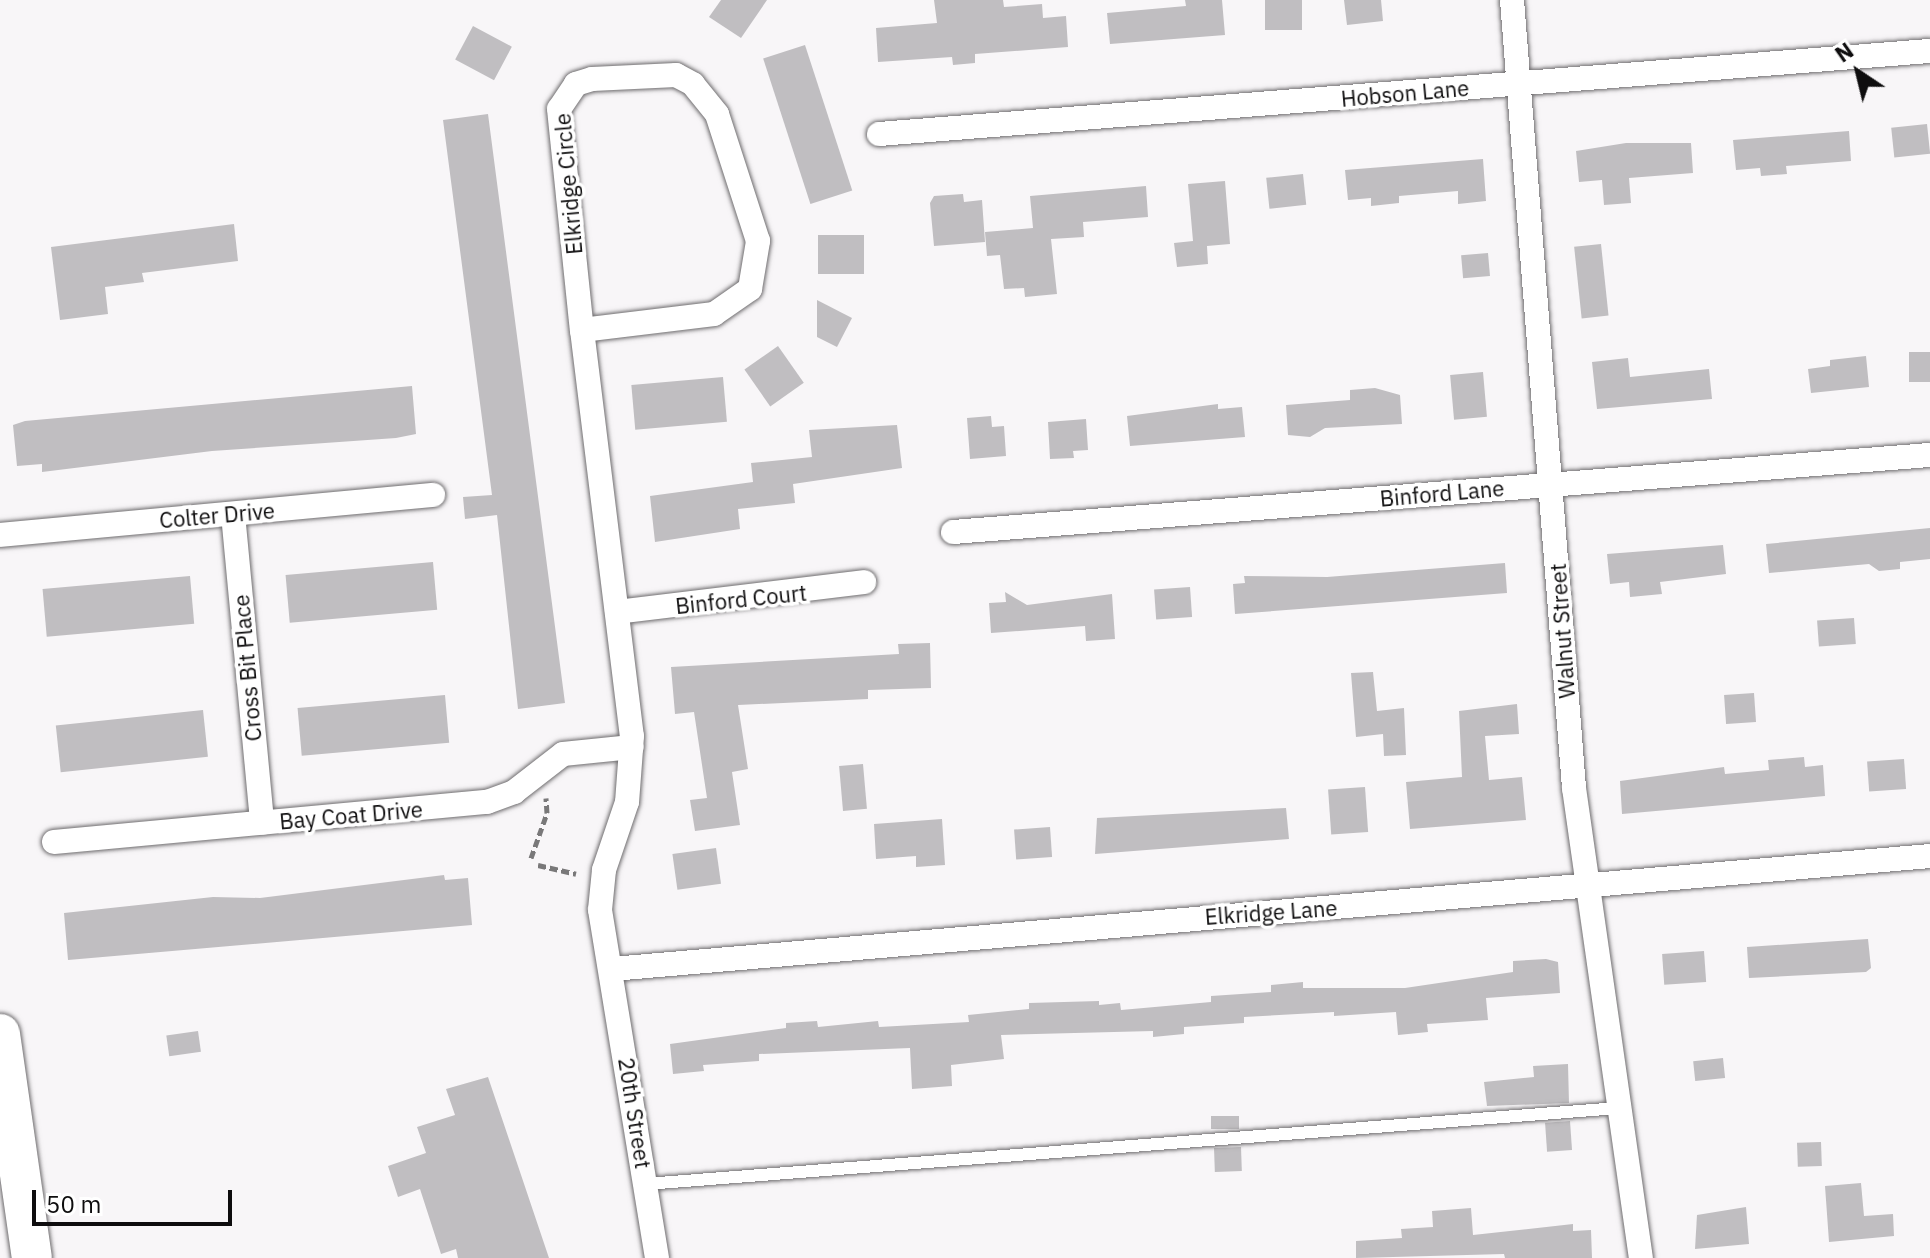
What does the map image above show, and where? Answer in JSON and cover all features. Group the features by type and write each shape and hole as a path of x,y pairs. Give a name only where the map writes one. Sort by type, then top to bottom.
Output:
{"highway":[{"path":"0,1034 32,1258"}],"street":[{"name":"Walnut Street","path":"1512,0 1586,885 1641,1258"},
{"name":"Hobson Lane","path":"879,134 1930,51"},
{"name":"Elkridge Circle","path":"582,330 714,314 750,289 758,241 717,114 693,84 676,75 592,79 576,84 559,109 582,330 632,747 627,802 600,896 612,969"},
{"name":"Binford Lane","path":"953,532 1930,455"},
{"name":"Colter Drive","path":"0,535 433,495"},
{"name":"Cross Bit Place","path":"233,514 262,823"},
{"name":"Binford Court","path":"617,612 864,582"},
{"name":"Bay Coat Drive","path":"54,842 487,802 514,792 563,754 632,747"},
{"name":"Elkridge Lane","path":"612,969 1930,856"},
{"name":"20th Street","path":"612,969 657,1258"}],"lane":[{"path":"646,1184 1619,1108"}],"path":[{"path":"531,858 547,813 544,783"},
{"path":"538,865 576,874"}],"building":[{"path":"721,0 767,0 741,38 709,17"},
{"path":"934,0 1003,0 1004,7 1042,4 1043,18 1066,16 1068,47 975,54 975,63 953,65 952,57 878,62 876,28 937,23"},
{"path":"1185,0 1222,0 1225,35 1110,44 1107,13 1186,6"},
{"path":"1265,0 1302,0 1302,30 1265,30"},
{"path":"1344,0 1381,0 1383,21 1347,25"},
{"path":"473,26 512,47 494,80 455,60"},
{"path":"805,45 852,191 810,204 763,59"},
{"path":"488,114 565,703 518,709 497,515 465,519 463,497 492,495 443,120"},
{"path":"1927,124 1930,154 1894,158 1891,128"},
{"path":"1849,131 1851,161 1786,166 1787,174 1761,176 1760,168 1736,170 1733,140"},
{"path":"1626,143 1691,143 1693,173 1629,178 1631,203 1604,205 1602,180 1579,182 1576,151"},
{"path":"1483,159 1486,201 1458,204 1458,191 1399,196 1399,203 1371,206 1371,198 1348,200 1345,170"},
{"path":"1303,174 1306,205 1269,209 1266,178"},
{"path":"1225,181 1230,244 1207,246 1208,264 1177,267 1174,243 1193,241 1188,184"},
{"path":"1146,186 1148,217 1083,222 1084,237 1051,239 1057,294 1025,297 1024,288 1004,289 1000,255 987,256 985,232 1033,228 1030,196"},
{"path":"963,194 964,202 982,200 985,242 934,246 930,203 934,196"},
{"path":"234,224 238,261 142,273 144,282 105,287 108,314 60,320 51,247"},
{"path":"818,235 864,235 864,274 818,274"},
{"path":"1601,244 1609,316 1582,318 1574,247"},
{"path":"1488,253 1490,276 1463,278 1461,255"},
{"path":"817,300 852,318 837,347 817,337"},
{"path":"778,346 804,383 770,406 744,370"},
{"path":"1909,352 1930,352 1930,382 1909,382"},
{"path":"1866,356 1869,387 1811,393 1808,369 1830,366 1830,360"},
{"path":"1628,358 1630,377 1709,369 1712,399 1597,409 1592,362"},
{"path":"1483,372 1487,417 1454,420 1450,375"},
{"path":"723,377 727,422 635,430 631,385"},
{"path":"412,386 416,434 212,451 42,472 42,464 17,466 13,425 25,421"},
{"path":"1375,388 1400,395 1402,424 1325,428 1310,437 1288,435 1286,405 1350,400 1350,390"},
{"path":"1218,404 1218,409 1242,407 1245,437 1130,446 1127,416"},
{"path":"991,416 992,427 1004,426 1006,456 970,459 967,418"},
{"path":"1086,419 1088,450 1073,451 1074,458 1050,459 1048,422"},
{"path":"897,425 902,468 793,484 795,503 738,509 740,529 655,542 650,496 753,482 751,463 812,457 809,430"},
{"path":"1930,528 1930,559 1900,562 1900,569 1879,571 1869,564 1769,573 1766,544"},
{"path":"1723,545 1726,574 1660,582 1662,594 1630,597 1629,582 1610,584 1607,554"},
{"path":"433,562 437,610 290,623 286,575"},
{"path":"1505,563 1507,593 1235,614 1233,584 1245,583 1244,576 1327,577"},
{"path":"190,576 194,624 47,637 43,589"},
{"path":"1190,587 1192,617 1156,619 1154,590"},
{"path":"1005,592 1027,605 1112,594 1115,639 1086,641 1085,626 991,633 989,603 1006,602"},
{"path":"1854,618 1856,644 1819,647 1817,621"},
{"path":"930,643 931,688 868,690 868,699 738,705 748,769 732,772 740,825 695,831 690,800 707,798 694,712 675,714 671,667 899,654 898,644"},
{"path":"1373,672 1377,711 1404,708 1406,755 1384,756 1383,734 1356,737 1351,673"},
{"path":"1754,693 1756,722 1726,724 1724,695"},
{"path":"445,695 449,743 302,756 298,708"},
{"path":"1517,704 1519,734 1485,736 1489,780 1522,777 1526,820 1410,829 1406,782 1462,777 1459,711"},
{"path":"203,710 208,757 61,772 56,725"},
{"path":"1804,757 1805,767 1823,765 1825,796 1622,814 1620,781 1724,767 1725,774 1769,770 1768,760"},
{"path":"1904,759 1906,789 1869,792 1867,762"},
{"path":"863,764 867,809 843,811 839,766"},
{"path":"1365,787 1368,832 1331,834 1328,790"},
{"path":"1286,808 1289,839 1095,854 1097,818"},
{"path":"942,819 945,865 916,867 916,856 876,859 874,824"},
{"path":"1050,827 1052,857 1016,859 1014,830"},
{"path":"716,848 721,884 677,890 672,854"},
{"path":"444,875 445,880 468,878 472,925 68,960 64,913 213,897 260,898"},
{"path":"1868,939 1871,968 1866,972 1749,978 1747,947"},
{"path":"1704,951 1706,982 1664,985 1662,954"},
{"path":"1546,959 1558,962 1560,993 1486,998 1488,1020 1427,1024 1428,1032 1398,1035 1396,1012 1334,1016 1334,1012 1244,1017 1244,1023 1184,1027 1184,1034 1153,1037 1153,1031 1001,1035 1004,1059 951,1065 952,1086 912,1089 910,1048 759,1054 759,1061 703,1065 704,1071 673,1074 670,1044 786,1028 786,1023 817,1021 818,1027 878,1021 879,1027 969,1022 968,1015 1029,1009 1029,1003 1099,1001 1099,1005 1120,1003 1121,1010 1211,1002 1211,996 1271,992 1271,985 1303,982 1303,988 1405,988 1513,972 1513,961"},
{"path":"198,1031 201,1052 169,1056 166,1035"},
{"path":"1723,1058 1725,1078 1695,1081 1693,1061"},
{"path":"1568,1064 1569,1103 1487,1106 1484,1082 1534,1077 1533,1066"},
{"path":"488,1077 549,1258 458,1258 456,1249 441,1254 420,1189 398,1197 388,1166 426,1153 417,1127 455,1115 446,1089"},
{"path":"1211,1116 1239,1116 1239,1129 1211,1129"},
{"path":"1570,1121 1572,1150 1547,1152 1545,1123"},
{"path":"1821,1142 1822,1166 1798,1167 1797,1143"},
{"path":"1241,1147 1242,1171 1215,1172 1214,1148"},
{"path":"1861,1183 1864,1216 1893,1214 1894,1236 1829,1242 1825,1186"},
{"path":"1746,1207 1749,1244 1695,1249 1697,1215"},
{"path":"1471,1208 1473,1235 1573,1224 1573,1231 1591,1230 1592,1258 1505,1258 1504,1254 1356,1258 1356,1241 1402,1238 1401,1229 1433,1227 1432,1211"}]}
